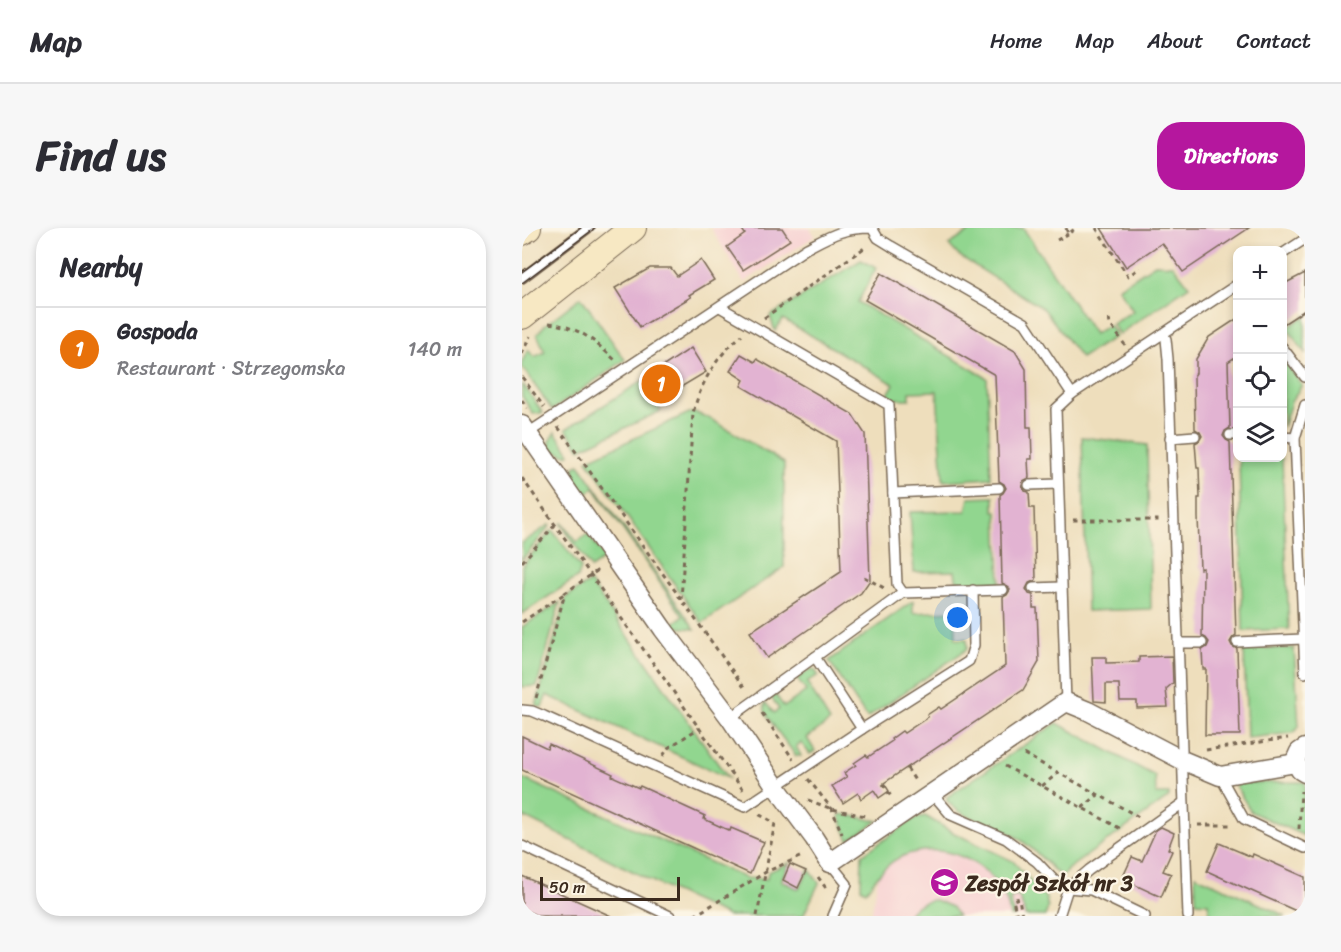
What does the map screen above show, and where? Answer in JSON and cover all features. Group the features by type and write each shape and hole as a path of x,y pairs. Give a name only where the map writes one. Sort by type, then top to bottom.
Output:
{"main road":[{"path":"522,232 528,228"},
{"path":"532,323 633,228"}],"street":[{"path":"525,429 663,629 729,718 830,863 1066,702 1181,754 1220,776 1300,755"}],"lane":[{"path":"522,278 588,228"},
{"path":"525,429 552,418 818,243 851,228 872,228 878,238 1025,323 1072,394"},
{"path":"1287,251 1305,239"},
{"path":"1066,702 1056,409 1072,394 1233,287"},
{"path":"720,307 889,405 897,584 901,595"},
{"path":"1163,334 1166,339 1188,916"},
{"path":"1287,354 1305,377"},
{"path":"1305,405 1295,438 1305,673"},
{"path":"1170,438 1195,436"},
{"path":"1287,437 1295,438"},
{"path":"1029,485 1058,484"},
{"path":"893,493 999,488"},
{"path":"1033,588 1061,587"},
{"path":"729,718 901,595 1003,590"},
{"path":"527,711 745,807 969,661 975,645 973,591"},
{"path":"1237,642 1303,639"},
{"path":"1178,643 1202,643"},
{"path":"815,657 862,729"},
{"path":"1220,776 1244,819 1302,846"},
{"path":"932,793 951,815 1006,839 1037,862 1054,880 1068,888 1091,890 1145,916"},
{"path":"1059,916 1068,888 1089,870 1183,803"},
{"path":"522,846 670,916"},
{"path":"830,863 847,884 833,916"}],"path":[{"path":"1065,228 1068,234"},
{"path":"1057,240 1076,228"},
{"path":"1096,228 1128,276 1140,268"},
{"path":"681,601 693,413 697,395 719,356 753,327 878,238"},
{"path":"1109,319 1131,355"},
{"path":"522,354 532,323 570,326 583,333 624,370"},
{"path":"522,377 754,701 800,770 832,809 848,850"},
{"path":"522,478 747,796 745,807 775,823 757,916"},
{"path":"1059,520 1173,520"},
{"path":"522,562 555,525"},
{"path":"522,622 615,558"},
{"path":"864,577 901,595"},
{"path":"527,711 565,593"},
{"path":"658,768 668,748 699,728"},
{"path":"1181,754 1205,750 1300,755"},
{"path":"1023,754 1153,825"},
{"path":"996,761 1136,837"},
{"path":"1042,786 1059,773"},
{"path":"776,787 832,809 881,819 885,824"},
{"path":"1302,846 1300,791 1305,790"},
{"path":"1082,808 1098,795"},
{"path":"1184,826 1236,824 1248,821"},
{"path":"694,916 766,872 802,855"},
{"path":"1017,916 1013,900 1018,898 1022,916"}],"shaded area":[{"path":"711,228 810,228 815,236 744,282"},
{"name":"Zespół Szkół nr 3","path":"883,849 971,849 1020,898 1025,916 871,916"}],"green space":[{"path":"975,228 1023,228 1094,334 1109,325 1116,336 1081,358 1044,309 958,255 949,245"},
{"path":"861,260 876,268 858,302 987,378 991,478 943,481 937,391 910,392 910,399 891,399 887,396 894,384 783,319 775,331 770,316"},
{"path":"1155,264 1173,265 1189,286 1119,334 1112,324 1133,311 1118,288"},
{"path":"581,297 625,360 552,410 522,367 522,362 528,350 534,357 545,352 537,334"},
{"path":"1305,316 1305,353 1287,328"},
{"path":"1287,365 1302,385 1291,402 1287,414"},
{"path":"642,381 661,411 580,449 566,429"},
{"path":"522,384 543,413 533,414 522,396"},
{"path":"689,413 709,418 784,463 784,567 702,623 587,460"},
{"path":"555,432 570,453 567,455 550,450 550,441"},
{"path":"1082,437 1147,445 1151,609 1087,611"},
{"path":"1239,462 1282,462 1289,629 1243,631"},
{"path":"579,464 695,629 675,627 672,624 683,616 594,488 582,496 571,479 575,466"},
{"path":"994,497 994,511 997,511 1000,583 961,584 956,579 955,571 914,572 910,512 966,511 969,498"},
{"path":"562,523 577,542 588,534 605,558 591,568"},
{"path":"550,526 522,560 522,543"},
{"path":"552,530 581,568 578,577 522,614 522,566"},
{"path":"590,582 728,778 547,695 542,707 536,706 566,597"},
{"path":"913,601 913,613 955,611 956,639 967,639 967,649 867,718 829,661"},
{"path":"560,602 537,686 522,687 522,627"},
{"path":"1294,648 1299,727 1293,733 1247,738 1244,649"},
{"path":"811,669 815,670 818,675 807,683 830,721 807,738 815,751 810,754 801,743 796,746 801,756 796,756 767,716 765,702 774,713 779,709 771,697 775,694 784,707 806,691 797,679"},
{"path":"1057,723 1155,776 1156,794 1169,794 1169,797 1068,869 1063,876 1015,836 970,817 947,801 947,797"},
{"path":"522,778 745,878 767,879 768,872 789,863 781,881 799,889 809,869 819,883 803,916 728,916 668,889 522,816"},
{"path":"1305,782 1305,836 1251,812 1234,783"},
{"path":"841,814 878,821 849,840 839,816"},
{"path":"925,816 954,833 1013,861 1046,898 1048,908 1045,916 1025,916 1018,895 1010,899 1014,916 1010,916 1006,899 986,871 955,854 938,851 920,851 903,856 883,870 866,891 861,888 862,855 916,818"},
{"path":"1195,875 1286,916 1210,916 1208,903 1196,902"},
{"path":"935,900 952,907 958,916 908,916 919,904"}],"building":[{"path":"741,228 782,228 790,240 743,270 727,247 745,234"},
{"path":"1101,228 1249,228 1183,272 1162,243 1126,267"},
{"path":"701,260 714,280 689,295 691,297 640,327 615,288 650,268 671,268 677,276"},
{"path":"881,273 1015,351 1026,369 1027,427 1031,427 1032,459 1028,459 1029,478 1023,481 1022,486 1025,491 1029,492 1030,508 1034,508 1036,580 1029,583 1026,589 1029,594 1033,595 1033,608 1037,608 1039,662 1023,690 884,783 889,791 879,798 874,790 861,799 858,793 843,803 832,786 847,777 844,773 856,765 854,763 866,755 868,757 892,741 891,739 902,731 904,733 939,707 941,709 1005,666 1003,597 1010,590 1002,583 1000,495 1006,488 999,481 995,375 865,300"},
{"path":"1305,273 1305,310 1287,322 1287,300 1287,282"},
{"path":"1233,321 1233,358 1228,362 1230,428 1223,436 1230,442 1236,635 1230,642 1237,649 1240,735 1205,735 1206,669 1203,669 1202,650 1209,642 1202,636 1203,568 1200,569 1199,468 1197,468 1195,443 1202,436 1195,429 1194,376 1196,359 1209,337"},
{"path":"691,348 706,372 671,393 666,385 660,390 650,375"},
{"path":"741,354 755,362 757,359 852,414 865,434 870,580 861,593 767,658 750,632 841,572 836,441 741,386 744,380 730,371"},
{"path":"1172,656 1173,683 1166,689 1168,707 1137,708 1137,701 1120,701 1119,684 1106,684 1106,702 1094,701 1092,657 1106,657 1106,663 1139,662 1139,657"},
{"path":"522,736 547,748 549,744 613,774 612,776 639,788 640,786 705,816 704,819 730,831 731,828 764,842 750,874 522,770"},
{"path":"1161,827 1174,833 1168,849 1172,851 1163,871 1171,874 1161,897 1122,879 1132,857 1142,861 1156,830"},
{"path":"1219,843 1252,857 1253,854 1305,877 1305,915 1207,871"},
{"path":"790,864 806,871 798,888 783,880"},
{"path":"522,876 611,916 538,916 522,909"}],"tram line":[{"path":"522,272 581,228"},
{"path":"522,283 595,228"}],"place":[{"name":"Gospoda","path":"661,384"},
{"name":"Zespół Szkół nr 3","path":"944,883"}]}
